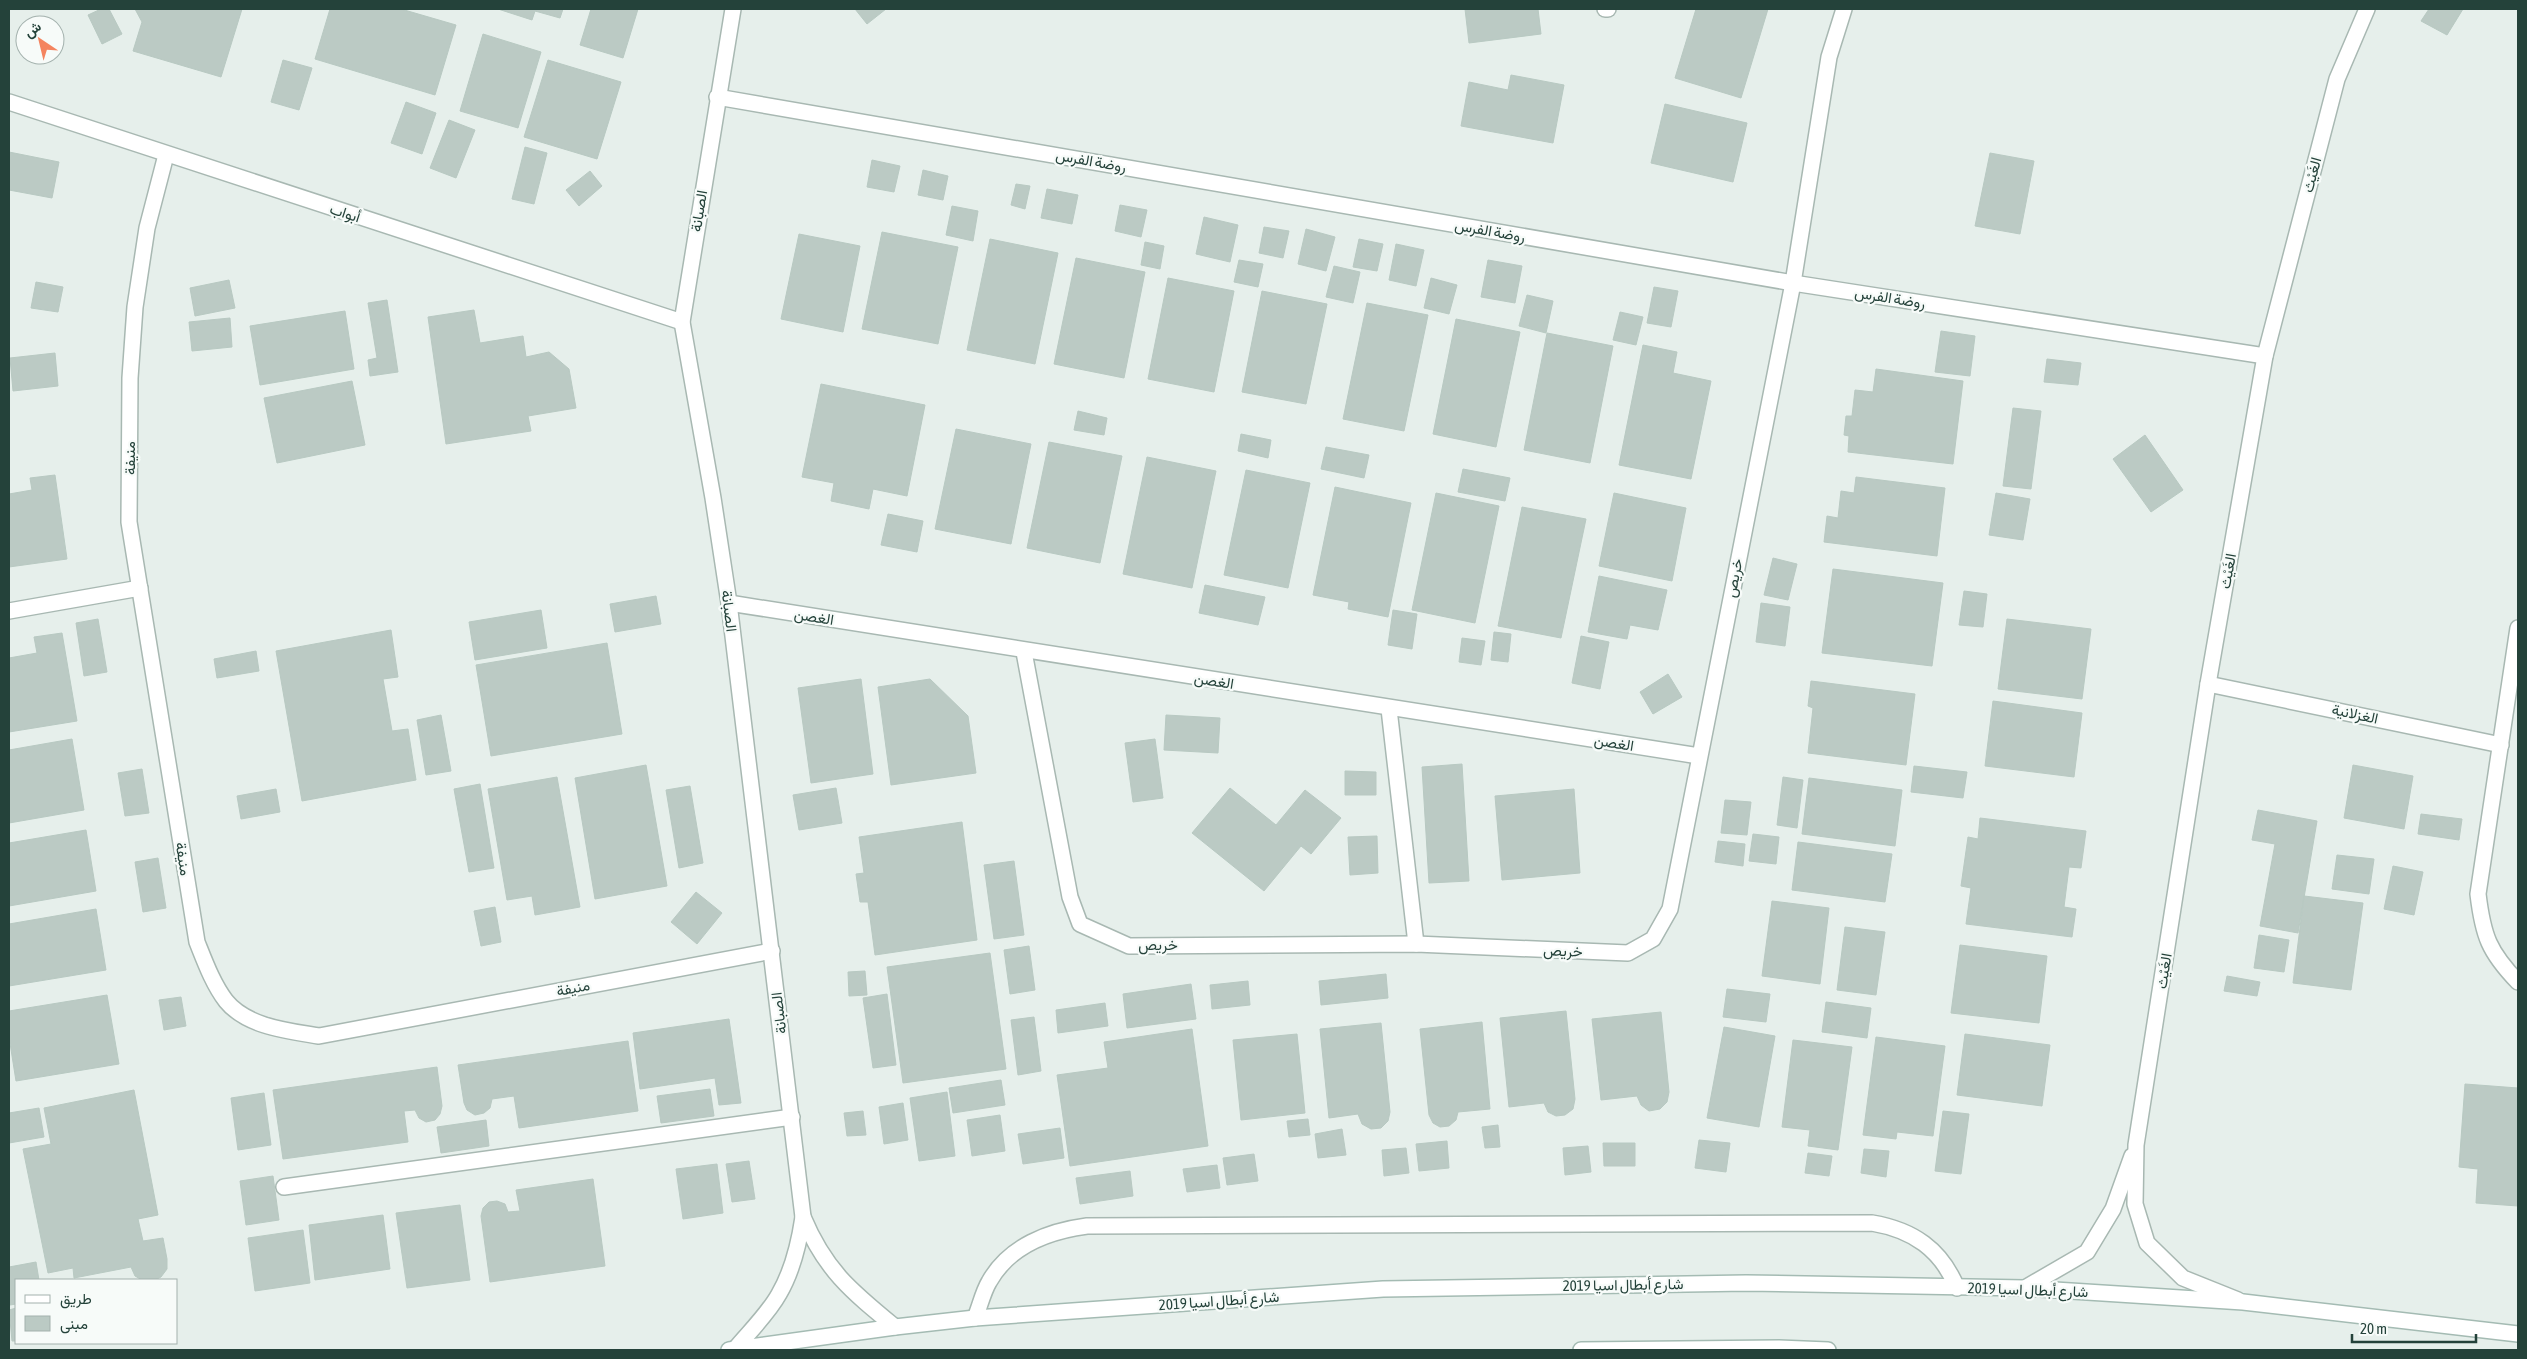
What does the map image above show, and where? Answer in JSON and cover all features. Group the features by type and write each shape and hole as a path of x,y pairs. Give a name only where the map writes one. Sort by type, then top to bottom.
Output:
{"street":[{"name":"الصبانة","path":"732,1350 778,1296 799,1244 803,1216 729,603 714,498 682,322 717,97 733,9"},
{"name":"خريص","path":"1024,652 1070,897 1080,924 1129,946 1416,944 1628,954 1653,939 1670,909 1793,283 1829,57 1844,9"},
{"name":"الغَيْث","path":"2243,1302 2183,1278 2147,1243 2135,1204 2136,1145 2208,684 2265,356 2337,79 2367,9"},
{"name":"روضة الفرس","path":"717,97 1793,283 2265,356"},
{"name":"أبواب","path":"9,102 166,155 682,322"},
{"name":"منيفة","path":"166,155 147,228 135,307 130,378 129,522 197,942 211,975 227,1002 251,1019 278,1029 319,1036 772,951"},
{"path":"9,611 140,588"},
{"name":"الغصن","path":"729,603 1024,652 1699,756"},
{"path":"2518,628 2478,894 2482,927 2492,950 2496,958 2518,982"},
{"name":"الغزلانية","path":"2208,684 2501,745"},
{"path":"1389,708 1416,944"},
{"path":"284,1187 792,1117"},
{"name":"الغَيْث","path":"2025,1288 2087,1252 2113,1209 2136,1145"},
{"name":"الصبانة","path":"803,1216 814,1243 830,1268 849,1289 895,1327"},
{"path":"975,1318 989,1282 1003,1263 1020,1249 1049,1234 1064,1229 1087,1226 1872,1223 1892,1226 1911,1234 1928,1245 1950,1271 1957,1288"},
{"name":"شارع أبطال اسيا 2019","path":"732,1350 895,1327 975,1318 1383,1289 1746,1283 2025,1288 2243,1302 2518,1334"},
{"path":"1581,1350 1779,1348 1828,1350"}],"building":[{"path":"101,9 109,9 122,34 102,44 88,15"},
{"path":"135,9 242,9 221,77 133,51 142,22"},
{"path":"330,9 401,9 456,25 435,95 315,59"},
{"path":"498,9 563,9 560,18 535,11 532,20"},
{"path":"591,9 638,9 623,58 580,45"},
{"path":"855,9 886,9 867,24"},
{"path":"1465,9 1538,9 1541,34 1469,43"},
{"path":"1696,9 1768,9 1741,98 1675,78"},
{"path":"2429,9 2463,9 2447,35 2421,21"},
{"path":"483,34 541,52 518,128 460,111"},
{"path":"283,60 312,68 299,110 271,102"},
{"path":"548,60 621,82 597,159 524,137"},
{"path":"1511,75 1564,85 1553,143 1461,126 1469,82 1508,90"},
{"path":"406,102 436,113 422,154 391,143"},
{"path":"1665,104 1747,123 1733,182 1651,163"},
{"path":"449,120 475,130 456,178 430,168"},
{"path":"525,147 547,153 534,204 512,199"},
{"path":"9,152 59,162 52,198 9,190"},
{"path":"1990,153 2034,161 2020,234 1975,226"},
{"path":"872,160 900,166 894,192 867,187"},
{"path":"923,170 948,176 943,200 918,195"},
{"path":"590,171 602,186 579,206 566,190"},
{"path":"1016,184 1030,186 1025,209 1011,205"},
{"path":"1047,189 1078,195 1072,224 1041,218"},
{"path":"1120,205 1147,210 1141,237 1115,231"},
{"path":"952,206 978,211 973,241 946,235"},
{"path":"1204,217 1238,225 1230,262 1196,254"},
{"path":"1264,227 1289,231 1283,258 1259,253"},
{"path":"1306,229 1335,237 1326,271 1298,264"},
{"path":"882,232 958,247 938,344 862,329"},
{"path":"799,234 860,246 843,332 781,319"},
{"path":"990,239 1058,253 1035,364 967,350"},
{"path":"1359,239 1383,244 1377,271 1353,267"},
{"path":"1145,242 1164,246 1160,269 1141,265"},
{"path":"1396,244 1424,250 1416,286 1389,280"},
{"path":"1076,258 1145,272 1124,378 1054,364"},
{"path":"1239,260 1263,264 1258,287 1234,282"},
{"path":"1488,260 1522,266 1515,303 1481,297"},
{"path":"1334,266 1360,272 1353,303 1326,297"},
{"path":"1168,278 1234,291 1214,392 1148,379"},
{"path":"1431,278 1457,285 1449,314 1424,308"},
{"path":"229,280 235,308 195,316 190,288"},
{"path":"36,282 63,287 58,312 31,308"},
{"path":"1654,287 1678,291 1671,327 1647,323"},
{"path":"1262,291 1327,304 1306,404 1242,392"},
{"path":"1527,295 1553,301 1546,333 1519,326"},
{"path":"387,300 398,372 370,376 368,360 377,358 368,303"},
{"path":"1367,303 1428,315 1404,431 1343,419"},
{"path":"474,310 480,343 523,336 526,357 549,352 569,369 576,408 528,416 531,431 446,444 428,317"},
{"path":"345,311 354,369 260,385 250,326"},
{"path":"1620,312 1643,317 1636,345 1613,340"},
{"path":"230,318 232,347 192,351 189,322"},
{"path":"1456,319 1520,332 1496,447 1433,434"},
{"path":"1941,331 1975,336 1970,376 1935,372"},
{"path":"1547,333 1613,346 1590,463 1524,450"},
{"path":"1643,345 1677,352 1673,373 1711,381 1691,479 1619,465"},
{"path":"55,353 58,386 13,391 10,358"},
{"path":"2047,359 2081,363 2078,385 2044,382"},
{"path":"1876,369 1963,381 1953,464 1848,452 1849,436 1844,435 1846,416 1852,416 1855,390 1873,392"},
{"path":"352,381 365,445 277,463 264,398"},
{"path":"821,384 925,405 907,496 873,489 869,509 831,501 834,483 802,477"},
{"path":"2013,408 2041,411 2031,489 2003,486"},
{"path":"1078,411 1107,418 1104,435 1074,430"},
{"path":"956,429 1031,444 1011,544 935,529"},
{"path":"1241,434 1271,440 1268,458 1238,451"},
{"path":"2145,435 2183,490 2151,512 2113,459"},
{"path":"1049,442 1122,456 1100,563 1027,548"},
{"path":"1326,447 1369,455 1364,478 1321,469"},
{"path":"1147,457 1216,471 1192,588 1123,574"},
{"path":"1463,469 1510,478 1505,501 1458,492"},
{"path":"1246,470 1310,483 1288,588 1224,575"},
{"path":"55,475 67,559 9,567 9,494 32,490 30,478"},
{"path":"1856,477 1945,488 1937,556 1824,542 1827,516 1838,518 1841,491 1854,493"},
{"path":"1335,487 1411,503 1388,617 1348,609 1349,602 1313,595"},
{"path":"1436,493 1499,506 1475,623 1412,610"},
{"path":"1614,493 1686,508 1672,581 1599,566"},
{"path":"1996,493 2030,499 2023,540 1989,535"},
{"path":"1522,507 1586,519 1561,638 1498,626"},
{"path":"888,514 923,521 917,552 881,545"},
{"path":"1773,558 1797,564 1788,600 1764,595"},
{"path":"1833,569 1943,583 1932,666 1822,653"},
{"path":"1599,576 1667,590 1658,630 1630,625 1627,639 1588,632"},
{"path":"1205,585 1265,597 1258,625 1199,613"},
{"path":"1964,591 1987,594 1983,627 1959,625"},
{"path":"656,596 661,624 615,632 610,604"},
{"path":"1761,603 1790,607 1785,646 1756,642"},
{"path":"541,610 547,648 475,660 469,622"},
{"path":"1393,610 1417,614 1412,649 1388,645"},
{"path":"98,619 107,672 84,676 76,623"},
{"path":"2007,619 2091,629 2082,699 1998,689"},
{"path":"391,630 398,677 383,679 392,731 408,729 416,780 302,801 276,651"},
{"path":"1494,632 1511,634 1508,662 1491,660"},
{"path":"62,633 77,721 9,732 9,658 37,653 34,637"},
{"path":"1581,636 1609,642 1600,689 1572,683"},
{"path":"1462,638 1485,641 1481,665 1459,662"},
{"path":"607,643 622,734 491,756 476,665"},
{"path":"256,651 259,671 217,678 214,659"},
{"path":"1668,674 1682,697 1653,714 1640,692"},
{"path":"861,679 873,774 811,783 798,688"},
{"path":"930,679 968,716 976,773 891,785 878,687"},
{"path":"1811,681 1915,694 1906,765 1808,753 1813,708 1808,706"},
{"path":"1993,701 2082,713 2074,777 1985,766"},
{"path":"441,715 451,771 426,775 417,720"},
{"path":"1166,715 1220,718 1218,753 1164,750"},
{"path":"72,739 84,810 9,823 9,750"},
{"path":"1155,739 1163,798 1133,802 1125,743"},
{"path":"1462,764 1469,881 1429,883 1422,767"},
{"path":"646,765 667,886 595,899 575,778"},
{"path":"2353,765 2413,776 2404,829 2344,818"},
{"path":"1914,766 1967,772 1963,798 1911,792"},
{"path":"142,769 149,813 125,816 118,773"},
{"path":"1345,771 1376,772 1376,795 1345,795"},
{"path":"557,777 580,907 535,915 532,896 507,900 488,789"},
{"path":"1783,777 1803,780 1797,828 1777,825"},
{"path":"1809,778 1902,790 1895,846 1802,834"},
{"path":"480,784 494,868 469,872 454,789"},
{"path":"690,786 703,863 679,868 666,790"},
{"path":"836,788 842,823 799,830 793,795"},
{"path":"1230,788 1276,825 1305,790 1341,818 1311,854 1301,846 1264,891 1192,833"},
{"path":"276,789 280,812 241,819 237,796"},
{"path":"1574,789 1580,873 1502,880 1495,796"},
{"path":"1725,800 1751,802 1747,835 1721,833"},
{"path":"2258,810 2317,821 2298,933 2260,926 2275,844 2252,840"},
{"path":"2421,814 2462,819 2459,840 2418,834"},
{"path":"1980,818 2086,831 2081,868 2069,867 2064,907 2076,909 2072,937 1966,924 1971,888 1961,886 1968,837 1978,839"},
{"path":"962,822 977,940 875,955 868,902 860,902 856,874 864,873 859,837"},
{"path":"86,830 96,891 9,906 9,843"},
{"path":"1753,834 1779,837 1776,864 1749,861"},
{"path":"1377,836 1378,873 1350,875 1348,837"},
{"path":"1718,841 1745,844 1743,866 1715,862"},
{"path":"1798,842 1892,854 1885,902 1792,890"},
{"path":"2337,855 2374,859 2369,894 2332,889"},
{"path":"158,858 166,908 143,912 135,862"},
{"path":"1014,861 1024,935 994,939 984,865"},
{"path":"2393,866 2423,872 2414,915 2384,909"},
{"path":"696,892 722,913 697,944 671,922"},
{"path":"2304,896 2363,903 2351,990 2293,983"},
{"path":"1772,901 1829,908 1820,984 1762,976"},
{"path":"495,907 501,942 481,946 474,911"},
{"path":"96,909 106,970 9,986 9,924"},
{"path":"1845,927 1885,932 1876,995 1837,990"},
{"path":"2259,935 2289,940 2284,972 2254,968"},
{"path":"1960,945 2047,956 2039,1023 1951,1013"},
{"path":"1029,946 1035,990 1010,994 1004,950"},
{"path":"990,953 1006,1069 903,1083 887,967"},
{"path":"865,971 867,995 849,996 848,972"},
{"path":"1386,974 1388,998 1321,1005 1319,981"},
{"path":"2227,976 2260,982 2257,996 2224,991"},
{"path":"1248,981 1250,1005 1212,1009 1210,985"},
{"path":"1191,984 1196,1019 1127,1028 1123,994"},
{"path":"1727,989 1770,994 1766,1022 1723,1017"},
{"path":"887,994 896,1065 873,1068 863,998"},
{"path":"107,995 119,1064 16,1081 9,1037 9,1011"},
{"path":"181,997 186,1026 164,1030 159,1000"},
{"path":"1826,1002 1871,1008 1867,1038 1822,1032"},
{"path":"1105,1003 1108,1026 1058,1033 1056,1010"},
{"path":"1566,1011 1575,1099 1573,1109 1565,1115 1556,1116 1548,1112 1544,1103 1509,1107 1500,1018"},
{"path":"1661,1012 1669,1092 1667,1102 1660,1109 1649,1111 1641,1105 1637,1096 1601,1100 1592,1019"},
{"path":"1034,1017 1041,1071 1018,1075 1011,1020"},
{"path":"729,1019 741,1103 719,1105 715,1078 640,1089 633,1033"},
{"path":"1482,1022 1490,1109 1458,1112 1456,1120 1449,1126 1440,1127 1433,1123 1429,1115 1420,1029"},
{"path":"1381,1023 1390,1112 1388,1121 1381,1128 1371,1129 1362,1124 1358,1114 1329,1118 1320,1029"},
{"path":"1724,1027 1775,1036 1759,1127 1707,1118"},
{"path":"1192,1029 1208,1146 1070,1166 1057,1075 1108,1068 1104,1042"},
{"path":"1297,1034 1305,1113 1241,1120 1233,1040"},
{"path":"1965,1034 2050,1045 2042,1106 1957,1095"},
{"path":"1876,1037 1945,1046 1933,1136 1897,1132 1896,1139 1863,1135"},
{"path":"1793,1040 1852,1047 1838,1150 1808,1146 1810,1130 1782,1127"},
{"path":"628,1041 638,1111 519,1128 514,1096 492,1099 490,1108 484,1113 475,1115 467,1110 464,1103 458,1065"},
{"path":"437,1067 442,1106 440,1114 435,1120 426,1122 419,1118 415,1110 404,1111 408,1142 283,1159 273,1090"},
{"path":"1001,1080 1005,1105 953,1113 949,1088"},
{"path":"2465,1084 2518,1088 2518,1206 2476,1203 2478,1169 2459,1167"},
{"path":"710,1089 714,1116 661,1123 657,1096"},
{"path":"134,1090 158,1215 138,1219 143,1241 163,1238 167,1269 161,1277 157,1279 140,1279 135,1276 131,1267 74,1278 73,1268 48,1273 23,1149 51,1144 44,1108"},
{"path":"947,1092 955,1156 919,1161 910,1098"},
{"path":"264,1093 271,1145 238,1150 231,1098"},
{"path":"903,1103 908,1140 884,1144 879,1107"},
{"path":"39,1108 44,1137 9,1143 9,1113"},
{"path":"863,1111 866,1135 847,1136 844,1113"},
{"path":"1943,1111 1969,1114 1961,1174 1935,1171"},
{"path":"1000,1115 1005,1151 972,1156 967,1120"},
{"path":"1308,1119 1310,1135 1289,1137 1287,1121"},
{"path":"486,1120 489,1146 441,1153 437,1127"},
{"path":"1498,1125 1500,1147 1485,1148 1482,1127"},
{"path":"1060,1128 1064,1158 1023,1164 1018,1134"},
{"path":"1342,1129 1346,1155 1318,1158 1315,1134"},
{"path":"1699,1140 1730,1143 1726,1172 1695,1168"},
{"path":"1447,1141 1449,1168 1419,1171 1416,1144"},
{"path":"1603,1143 1635,1143 1635,1166 1604,1166"},
{"path":"1588,1146 1591,1172 1565,1175 1563,1148"},
{"path":"1406,1148 1409,1173 1384,1176 1382,1150"},
{"path":"1864,1149 1889,1151 1886,1177 1861,1173"},
{"path":"1808,1153 1832,1156 1829,1176 1805,1173"},
{"path":"1254,1154 1258,1181 1227,1185 1223,1158"},
{"path":"749,1161 755,1199 732,1202 726,1164"},
{"path":"717,1164 723,1213 683,1219 676,1169"},
{"path":"1217,1165 1220,1188 1187,1192 1183,1169"},
{"path":"1130,1171 1133,1196 1080,1204 1076,1178"},
{"path":"273,1176 279,1220 246,1225 240,1181"},
{"path":"593,1179 605,1266 490,1282 481,1216 483,1208 489,1202 497,1201 505,1204 508,1212 520,1211 516,1190"},
{"path":"460,1205 470,1280 407,1288 396,1213"},
{"path":"383,1215 390,1269 315,1280 309,1225"},
{"path":"303,1230 310,1283 255,1291 248,1238"},
{"path":"36,1262 39,1279 15,1279 15,1304 10,1305 9,1267"},
{"path":"15,1308 15,1341 12,1341 9,1310"}]}
